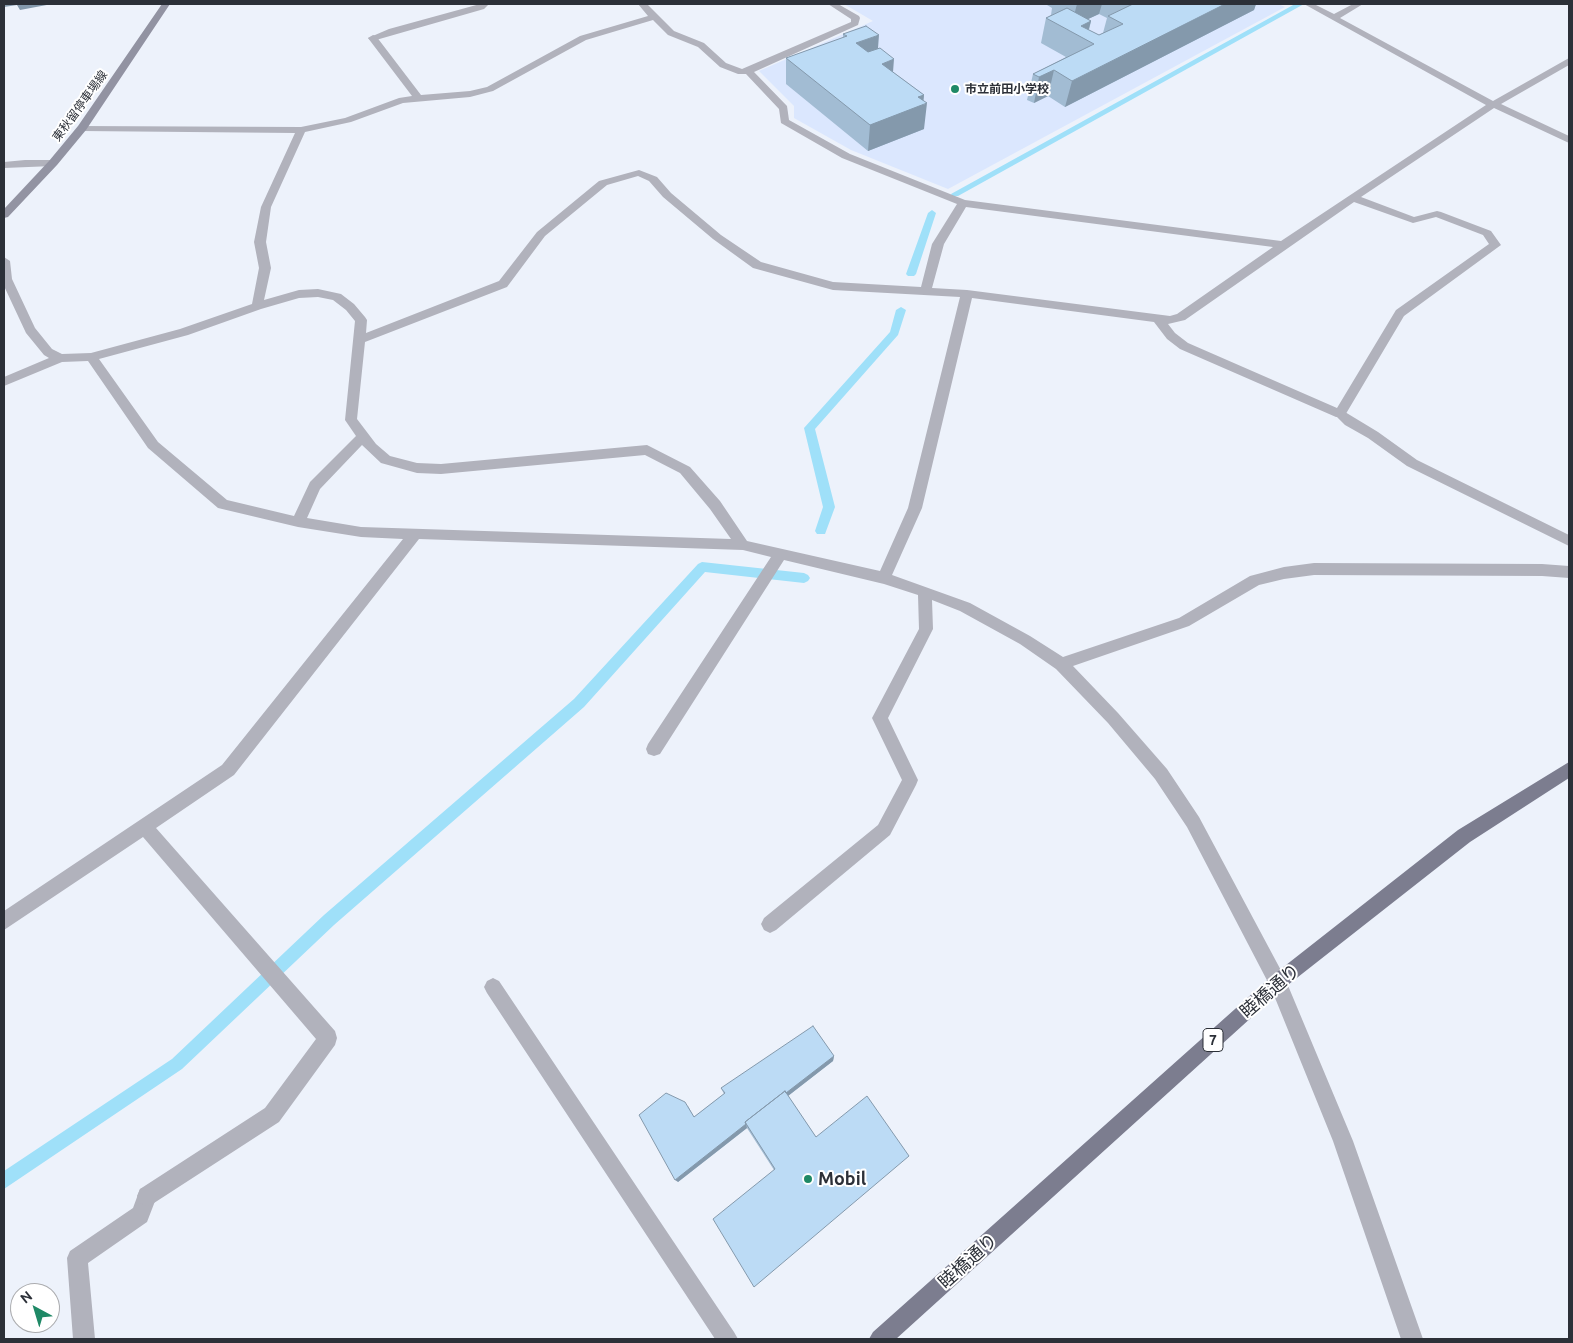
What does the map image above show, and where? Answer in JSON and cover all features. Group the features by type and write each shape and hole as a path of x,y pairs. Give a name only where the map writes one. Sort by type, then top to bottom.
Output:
{"main road":[{"name":"東秋留停車場線","path":"4,215 53,163 82,128 166,4"},
{"name":"睦橋通り","path":"880,1339 1278,982 1464,836 1569,769"}],"street":[{"path":"419,99 373,38 481,7 485,4"},
{"path":"642,4 671,33 701,45 723,65 740,72 748,71 855,23 856,18 832,4"},
{"path":"1334,18 1359,4"},
{"path":"1311,5 1494,104 1569,140"},
{"path":"82,128 301,130 348,120 402,100 470,94 490,89 583,38 654,17"},
{"path":"358,340 503,284 541,234 603,183 639,173 653,179 667,196 756,265 833,286 967,294 1170,320 1181,317 1283,244 1477,114 1569,61"},
{"path":"748,71 784,108 784,121 846,156 962,203 1283,244"},
{"path":"256,306 265,268 260,242 266,207 301,130"},
{"path":"4,165 53,163"},
{"path":"1340,414 1400,313 1495,245 1487,232 1437,214 1413,220 1352,198"},
{"path":"926,292 929,273 938,244 962,203"},
{"path":"4,261 6,279 30,330 48,352 60,358"},
{"path":"4,382 60,358 91,358 184,332 256,306 299,294 318,293 337,297 350,307 361,320 351,420 362,437 386,460 417,468 441,469 647,450 685,470 715,505 743,544"},
{"path":"884,578 915,508 967,294"},
{"path":"1159,320 1171,336 1184,346 1340,414 1349,422 1373,435 1412,463 1569,541"},
{"path":"91,358 153,444 223,504 298,522 361,532 743,544 778,557 884,578 925,591 982,616 1025,640 1061,664 1113,718 1161,774 1193,822 1278,982 1344,1141 1412,1339"},
{"path":"298,522 315,486 362,437"},
{"path":"4,921 228,770 416,533"},
{"path":"654,750 778,557"},
{"path":"1061,664 1184,622 1255,580 1284,573 1314,569 1542,570 1569,572"},
{"path":"770,924 884,830 910,780 880,718 926,629 925,591"},
{"path":"84,1339 77,1258 140,1215 147,1196 272,1115 328,1038 144,827"},
{"path":"493,987 727,1339"}],"shaded area":[{"name":"市立前田小学校","path":"844,4 1278,4 1285,7 948,189 851,150 794,118 794,106 759,71 873,21"}],"building":[{"path":"1133,4 1225,4 1072,81 1054,70 1039,77 1033,74 1094,44 1046,18 1067,8 1091,21 1081,26 1099,35 1123,24 1108,16"},
{"path":"866,26 879,35 856,43 868,52 880,48 894,59 882,64 924,95 918,97 927,103 870,125 786,58 847,36 843,34"},
{"path":"813,1026 834,1056 745,1122 746,1124 675,1180 639,1115 666,1093 685,1102 694,1117 725,1093 721,1088"},
{"path":"785,1091 816,1137 867,1096 909,1156 754,1287 713,1219 775,1169 745,1122"}],"waterway":[{"path":"955,194 1300,4"},
{"path":"911,274 932,213"},
{"path":"821,531 829,507 809,428 895,333 901,310"},
{"path":"4,1181 177,1064 329,920 579,703 702,567 804,578"}],"place":[{"name":"市立前田小学校","path":"955,89"},
{"name":"Mobil","path":"808,1179"}]}
